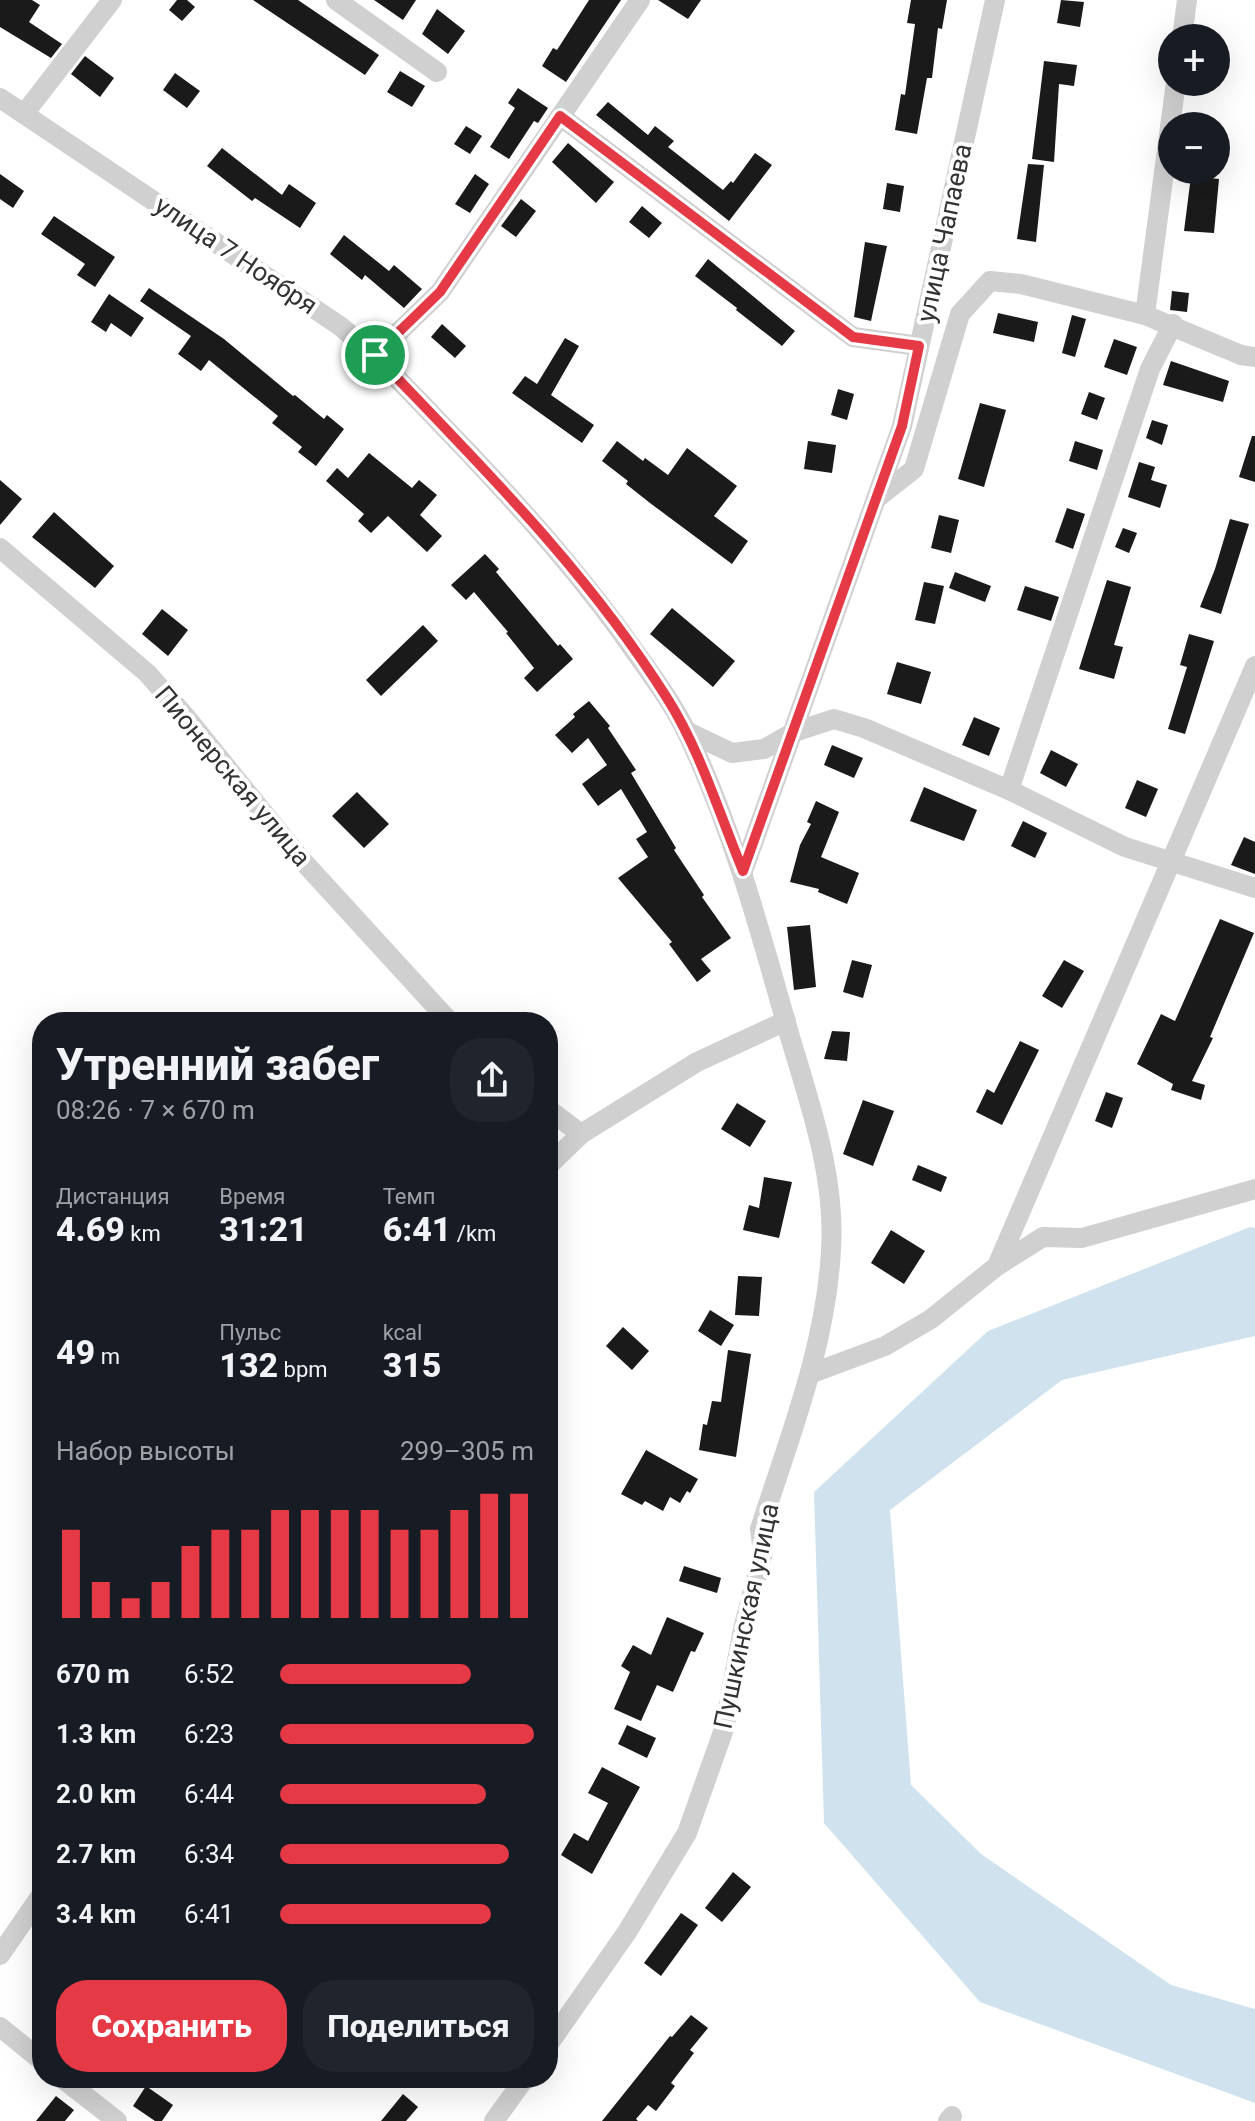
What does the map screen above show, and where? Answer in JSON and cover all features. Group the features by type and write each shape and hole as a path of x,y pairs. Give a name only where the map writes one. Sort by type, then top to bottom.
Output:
{"street":[{"path":"24,114 112,0"},
{"path":"336,0 437,72"},
{"path":"375,355 440,292 640,0"},
{"name":"улица Чапаева","path":"743,871 902,426 995,0"},
{"path":"1184,24 1187,0"},
{"path":"1145,315 1174,96"},
{"name":"улица 7 Ноября","path":"0,98 269,276 375,355 541,529 601,602 686,731 743,871"},
{"path":"560,116 853,337 919,346"},
{"path":"875,499 914,469 960,314 990,281 1021,284 1145,315 1173,324 1241,355 1255,357"},
{"path":"1009,790 1150,369 1173,324"},
{"name":"Пионерская улица","path":"0,548 147,673 300,858 441,1012"},
{"path":"997,1266 1255,666"},
{"path":"686,731 732,753 764,749 794,732 834,719 864,728 1009,790 1125,847 1255,888"},
{"name":"Пушкинская улица","path":"558,2031 627,1932 687,1833 724,1729 743,1629 763,1552 760,1529 810,1374 820,1333 831,1250 829,1191 814,1117 743,871"},
{"path":"558,1156 581,1134 697,1062 786,1021"},
{"path":"558,1117 581,1134"},
{"path":"810,1374 885,1346 920,1326 997,1266 1043,1237 1082,1238 1255,1189"},
{"path":"0,1955 32,1909"},
{"path":"0,2027 32,2053"},
{"path":"73,2088 104,2117"},
{"path":"494,2121 518,2088"}],"water":[{"path":"1250,1227 1255,1228 1255,1336 1062,1380 890,1510 911,1785 981,1854 1171,1985 1255,2009 1255,2103 980,2002 824,1823 814,1492 988,1331"}],"building":[{"path":"0,0 32,0 40,5 29,22 62,44 51,58 0,27"},
{"path":"177,0 187,0 195,7 182,21 169,10"},
{"path":"253,0 298,0 379,55 365,75"},
{"path":"374,0 416,0 403,20"},
{"path":"589,0 621,0 566,82 542,66 553,48 557,50"},
{"path":"658,0 701,0 688,19"},
{"path":"911,0 947,0 942,29 938,28 932,78 927,78 917,134 895,130 901,94 905,95 915,24 907,23"},
{"path":"1061,0 1084,2 1080,27 1057,23"},
{"path":"437,9 465,31 448,54 422,34"},
{"path":"85,56 114,78 100,97 71,74"},
{"path":"1044,61 1077,65 1074,86 1059,84 1054,162 1032,159"},
{"path":"400,71 425,86 412,107 387,92"},
{"path":"175,73 200,91 187,108 163,90"},
{"path":"518,88 548,108 538,123 534,121 509,159 490,147 515,108 508,103"},
{"path":"608,102 648,135 655,126 674,141 668,147 723,190 731,181 733,183 755,153 772,165 729,221 596,115"},
{"path":"466,126 482,136 470,154 454,144"},
{"path":"568,143 614,182 596,203 552,162"},
{"path":"222,148 282,195 289,184 316,203 300,228 255,198 252,201 207,166"},
{"path":"1028,164 1044,165 1036,242 1017,239"},
{"path":"0,174 24,191 13,208 0,199"},
{"path":"475,174 489,184 470,213 455,204"},
{"path":"887,183 904,186 900,212 883,209"},
{"path":"1190,184 1219,184 1214,233 1184,231"},
{"path":"521,199 536,211 516,237 501,226"},
{"path":"642,206 662,223 649,238 629,222"},
{"path":"54,216 115,257 95,287 77,275 85,264 41,234"},
{"path":"344,235 389,271 394,265 422,289 404,308 365,275 362,280 330,254"},
{"path":"865,242 887,246 871,321 854,317"},
{"path":"708,259 795,331 782,346 695,276"},
{"path":"149,288 224,339 324,419 327,415 344,429 316,466 298,452 302,447 272,423 278,416 209,360 201,371 178,354 191,336 140,301"},
{"path":"1172,291 1189,293 1187,312 1170,310"},
{"path":"109,294 144,318 131,337 111,323 106,332 91,322"},
{"path":"998,313 1038,322 1034,342 993,333"},
{"path":"1072,315 1086,319 1075,357 1062,353"},
{"path":"442,324 466,346 455,358 431,337"},
{"path":"565,338 579,346 551,395 594,425 582,443 512,393 525,376 537,384"},
{"path":"1114,339 1137,347 1127,375 1104,367"},
{"path":"1171,361 1229,381 1223,402 1163,385"},
{"path":"838,389 854,394 847,420 831,415"},
{"path":"1089,392 1105,398 1097,420 1081,414"},
{"path":"980,403 1006,410 984,487 958,479"},
{"path":"1152,420 1168,425 1162,445 1146,438"},
{"path":"1252,436 1255,436 1255,482 1239,477"},
{"path":"617,441 668,475 687,448 737,486 714,516 748,541 732,564 626,484 628,481 602,461"},
{"path":"808,441 836,445 832,473 804,469"},
{"path":"1075,441 1103,450 1097,470 1069,461"},
{"path":"369,453 412,488 419,480 437,495 420,515 442,536 427,552 388,516 371,533 358,521 364,514 326,481 337,468 348,478"},
{"path":"1139,462 1155,467 1151,480 1167,485 1160,508 1128,497"},
{"path":"0,480 22,499 0,525"},
{"path":"1067,508 1085,514 1073,549 1055,542"},
{"path":"54,512 114,566 95,588 32,537"},
{"path":"939,515 959,520 951,553 931,548"},
{"path":"1230,519 1249,524 1221,614 1200,607"},
{"path":"1123,528 1137,533 1129,553 1115,547"},
{"path":"485,554 499,569 496,572 558,646 560,644 573,659 537,692 524,678 534,668 508,632 474,592 466,600 451,585"},
{"path":"955,572 991,586 985,602 949,588"},
{"path":"1107,580 1131,587 1114,645 1123,647 1114,679 1079,669"},
{"path":"924,582 944,586 935,624 915,620"},
{"path":"1025,586 1059,597 1051,621 1017,610"},
{"path":"672,608 735,661 713,687 650,634"},
{"path":"162,609 188,630 168,656 142,634"},
{"path":"423,625 438,641 381,696 366,680"},
{"path":"1189,634 1214,641 1185,734 1168,729 1187,667 1180,665"},
{"path":"897,662 931,672 921,704 887,694"},
{"path":"589,701 610,726 608,728 636,770 631,773 676,848 674,850 731,938 701,959 711,971 697,982 669,944 672,942 618,878 648,857 636,839 647,832 621,789 598,806 582,784 607,765 588,738 572,753 555,735"},
{"path":"974,717 1000,728 989,756 962,745"},
{"path":"832,745 863,758 854,778 824,765"},
{"path":"1051,750 1078,764 1066,787 1040,773"},
{"path":"1137,780 1158,789 1146,817 1125,808"},
{"path":"924,787 977,810 964,841 910,821"},
{"path":"357,792 389,824 364,848 332,816"},
{"path":"816,801 839,812 821,857 859,873 847,904 818,892 819,889 790,882"},
{"path":"1023,821 1047,833 1035,858 1011,846"},
{"path":"1244,837 1255,842 1255,874 1231,865"},
{"path":"1220,919 1254,933 1210,1037 1213,1038 1192,1081 1205,1085 1201,1100 1171,1090 1173,1084 1137,1064 1161,1014 1175,1021"},
{"path":"810,925 816,987 794,990 787,927"},
{"path":"852,960 872,965 863,998 843,992"},
{"path":"1064,960 1084,971 1062,1008 1042,996"},
{"path":"832,1031 850,1032 847,1061 824,1059"},
{"path":"1020,1041 1039,1050 1002,1125 976,1112 987,1089 994,1093"},
{"path":"1106,1092 1123,1098 1112,1128 1095,1121"},
{"path":"863,1100 894,1111 873,1166 843,1154"},
{"path":"737,1103 766,1121 750,1147 721,1129"},
{"path":"918,1165 947,1177 941,1192 912,1180"},
{"path":"764,1177 792,1182 779,1238 743,1230 749,1205 759,1208"},
{"path":"891,1230 925,1251 904,1284 871,1263"},
{"path":"738,1276 762,1277 759,1316 735,1315"},
{"path":"710,1310 734,1325 721,1346 698,1331"},
{"path":"623,1327 649,1351 632,1370 606,1346"},
{"path":"728,1350 751,1354 736,1457 699,1450 703,1424 707,1425 712,1401 721,1402"},
{"path":"646,1450 698,1479 680,1503 670,1497 663,1511 645,1501 642,1505 621,1494"},
{"path":"684,1566 721,1578 717,1593 679,1581"},
{"path":"667,1617 704,1633 695,1652 691,1651 673,1692 657,1685 641,1721 614,1709 630,1672 621,1666 633,1645 651,1655"},
{"path":"627,1725 656,1738 647,1758 618,1744"},
{"path":"602,1767 640,1787 592,1874 561,1855 574,1833 588,1841 608,1803 588,1793"},
{"path":"733,1872 751,1887 722,1922 705,1908"},
{"path":"681,1913 698,1925 661,1976 644,1963"},
{"path":"691,2015 708,2028 690,2050 694,2053 671,2083 675,2086 656,2111 648,2105 636,2119 638,2121 602,2121 670,2036"},
{"path":"145,2088 173,2105 162,2121 155,2121 133,2106"},
{"path":"403,2094 418,2107 406,2121 381,2121"},
{"path":"56,2096 74,2110 65,2121 36,2121"}],"route":[{"path":"560,116 853,337 919,346 902,426 743,871 686,731 601,602 541,529 375,355 440,292 560,116"}]}
